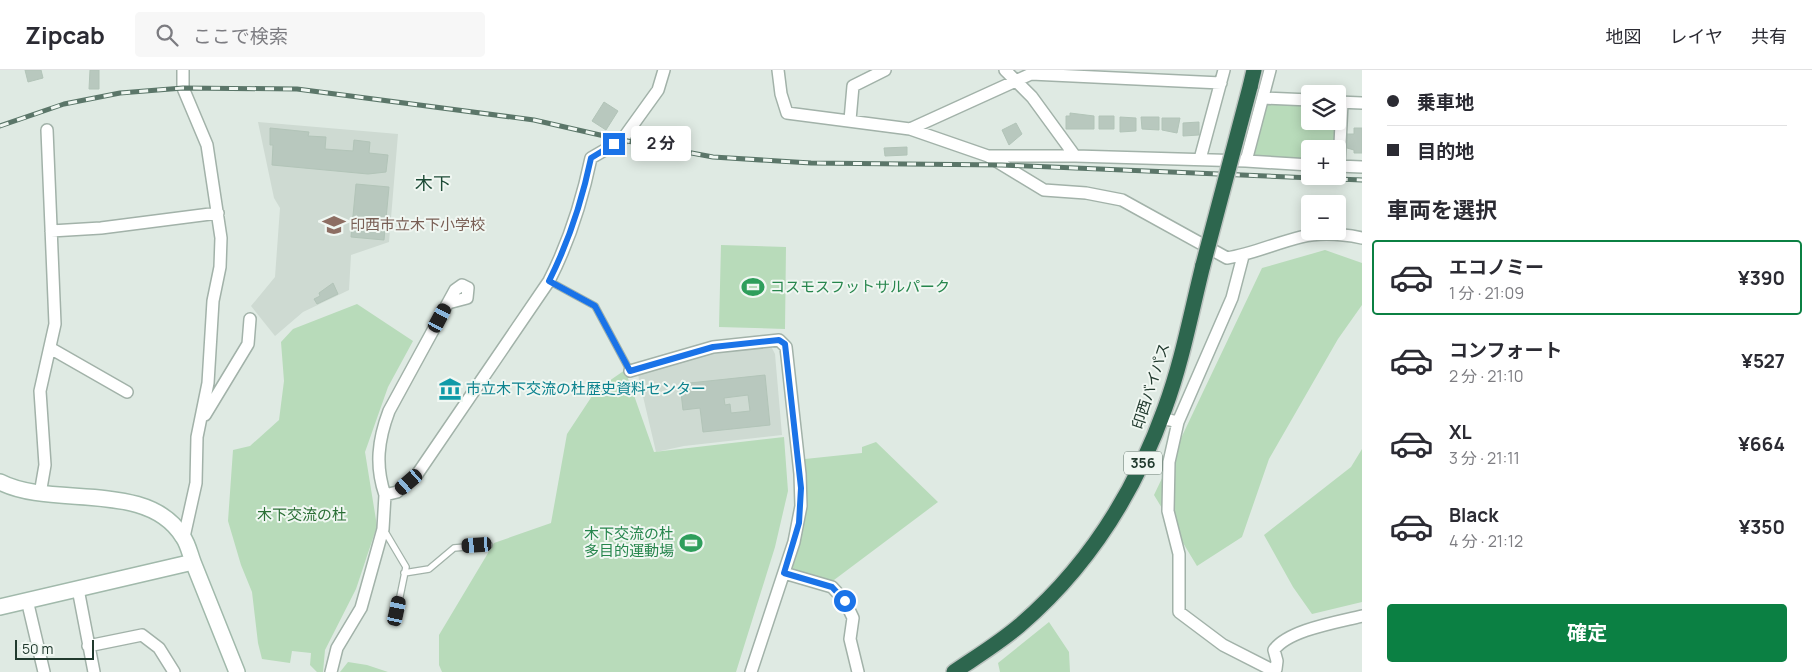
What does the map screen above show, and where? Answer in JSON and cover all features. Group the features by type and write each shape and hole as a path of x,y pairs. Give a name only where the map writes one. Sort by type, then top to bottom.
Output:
{"highway":[{"name":"印西バイパス","path":"954,672 1018,626 1062,584 1104,532 1134,482 1161,418 1175,376 1254,70"}],"street":[{"path":"184,70 183,88 207,145 218,214 220,267 213,301 208,383 197,437 196,483 184,537"},
{"path":"385,496 396,492 416,476 549,281 565,250 583,194 591,158 622,140 658,90 664,70"},
{"path":"778,70 786,113 910,129 988,156 1044,190 1086,193 1122,200 1227,258 1243,256 1302,237 1337,233 1362,238"},
{"path":"850,120 852,86 885,70"},
{"path":"1005,70 1032,97 1075,156"},
{"path":"1200,159 1224,70"},
{"path":"1246,161 1270,70"},
{"path":"910,129 1013,80 1031,74 1221,83"},
{"path":"1263,98 1301,100"},
{"path":"1346,102 1362,103"},
{"path":"40,494 45,465 40,391 55,324 47,130"},
{"path":"988,156 1200,159 1301,164"},
{"path":"1346,166 1362,167"},
{"path":"51,231 101,228 218,214"},
{"path":"1243,256 1232,298 1178,422 1169,462 1168,511 1180,554 1179,612 1223,645 1273,672 1277,661 1274,650 1279,642 1320,626 1362,616"},
{"path":"331,672 337,648 361,608 383,529 385,496 379,477 378,453 382,431 389,411 448,302"},
{"path":"200,425 248,344 250,319"},
{"path":"630,371 713,347 779,340 785,344 801,488 799,523 751,672"},
{"path":"50,348 127,392"},
{"path":"1161,418 1178,422"},
{"path":"0,482 21,491 103,499 141,506 162,516 184,537 236,672"},
{"path":"0,607 193,562"},
{"path":"784,573 832,587 845,601 853,618 850,639 858,672"},
{"path":"78,588 94,672"},
{"path":"27,600 44,672"},
{"path":"88,646 142,635 159,648 174,672"}],"lane":[{"path":"549,281 595,306 630,371"},
{"path":"383,529 406,567 397,611"},
{"path":"404,573 429,569 454,548 489,545"}],"shaded area":[{"name":"印西市立木下小学校","path":"258,122 398,134 389,242 351,255 349,290 303,312 275,336 251,306 275,277 280,208 274,198"},
{"path":"771,346 775,354 782,435 684,446 656,452 638,375 676,362 726,349"}],"green space":[{"path":"1265,105 1301,105 1301,130 1338,130 1338,140 1301,140 1301,159 1253,156"},
{"name":"コスモスフットサルパーク","path":"721,245 786,247 785,329 719,327"},
{"path":"1325,250 1362,263 1362,305 1338,339 1269,459 1242,537 1197,566 1154,495 1262,268"},
{"name":"木下交流の杜","path":"357,304 413,341 388,387 365,452 377,526 356,589 325,650 323,672 317,672 310,665 311,653 292,651 290,663 262,659 258,643 252,592 241,565 228,521 233,450 250,446 279,420 284,381 281,342 293,329"},
{"path":"625,370 654,452 784,437 788,491 775,547 736,672 442,672 439,665 439,635 494,543 551,523 567,434 596,390"},
{"path":"876,442 938,502 834,580 827,583 790,568 805,521 805,459 862,453 862,447"},
{"path":"1362,449 1362,602 1312,614 1293,587 1264,535 1351,467"},
{"path":"1049,622 1069,652 1070,672 1000,672 998,663"},
{"path":"348,662 367,665 388,672 340,672"}],"building":[{"path":"25,70 41,70 43,78 28,82"},
{"path":"90,70 99,70 99,89 89,89"},
{"path":"604,102 618,111 606,130 592,121"},
{"path":"1070,113 1094,116 1094,129 1066,129 1066,116 1070,116"},
{"path":"1099,116 1114,116 1114,129 1099,129"},
{"path":"1120,117 1136,118 1136,131 1120,132"},
{"path":"1141,117 1159,117 1159,130 1142,129"},
{"path":"1162,118 1180,118 1177,133 1162,130"},
{"path":"1199,122 1199,135 1183,136 1183,123"},
{"path":"1016,123 1022,134 1009,145 1002,130"},
{"path":"270,128 309,132 308,136 326,137 325,149 353,151 354,140 370,142 369,153 388,155 386,172 368,174 272,165 273,145 270,145"},
{"path":"1354,128 1362,128 1362,153 1354,153 1354,150 1347,148 1347,134 1354,134"},
{"path":"907,147 907,155 885,156 884,148"},
{"path":"356,184 389,187 384,240 351,237"},
{"path":"333,283 338,294 317,304 314,299 320,296 319,293"},
{"path":"765,375 770,425 703,432 700,408 683,410 680,384","holes":["748,395 750,411 731,413 730,404 725,405 724,398"]}],"railway":[{"path":"0,126 64,104 120,93 183,88 297,89 534,120 622,140 713,157 811,163 1002,165 1362,180"}],"place":[{"name":"印西市立木下小学校","path":"334,225"},
{"name":"コスモスフットサルパーク","path":"753,287"},
{"name":"市立木下交流の杜歴史資料センター","path":"450,389"},
{"name":"木下交流の杜 多目的運動場","path":"691,543"}],"district":[{"name":"木下","path":"433,184"}],"route":[{"path":"614,144 591,158 583,194 565,250 549,281 595,306 630,371 713,347 779,340 785,344 796,425 801,506 799,523 784,573 832,587 845,601"}]}
